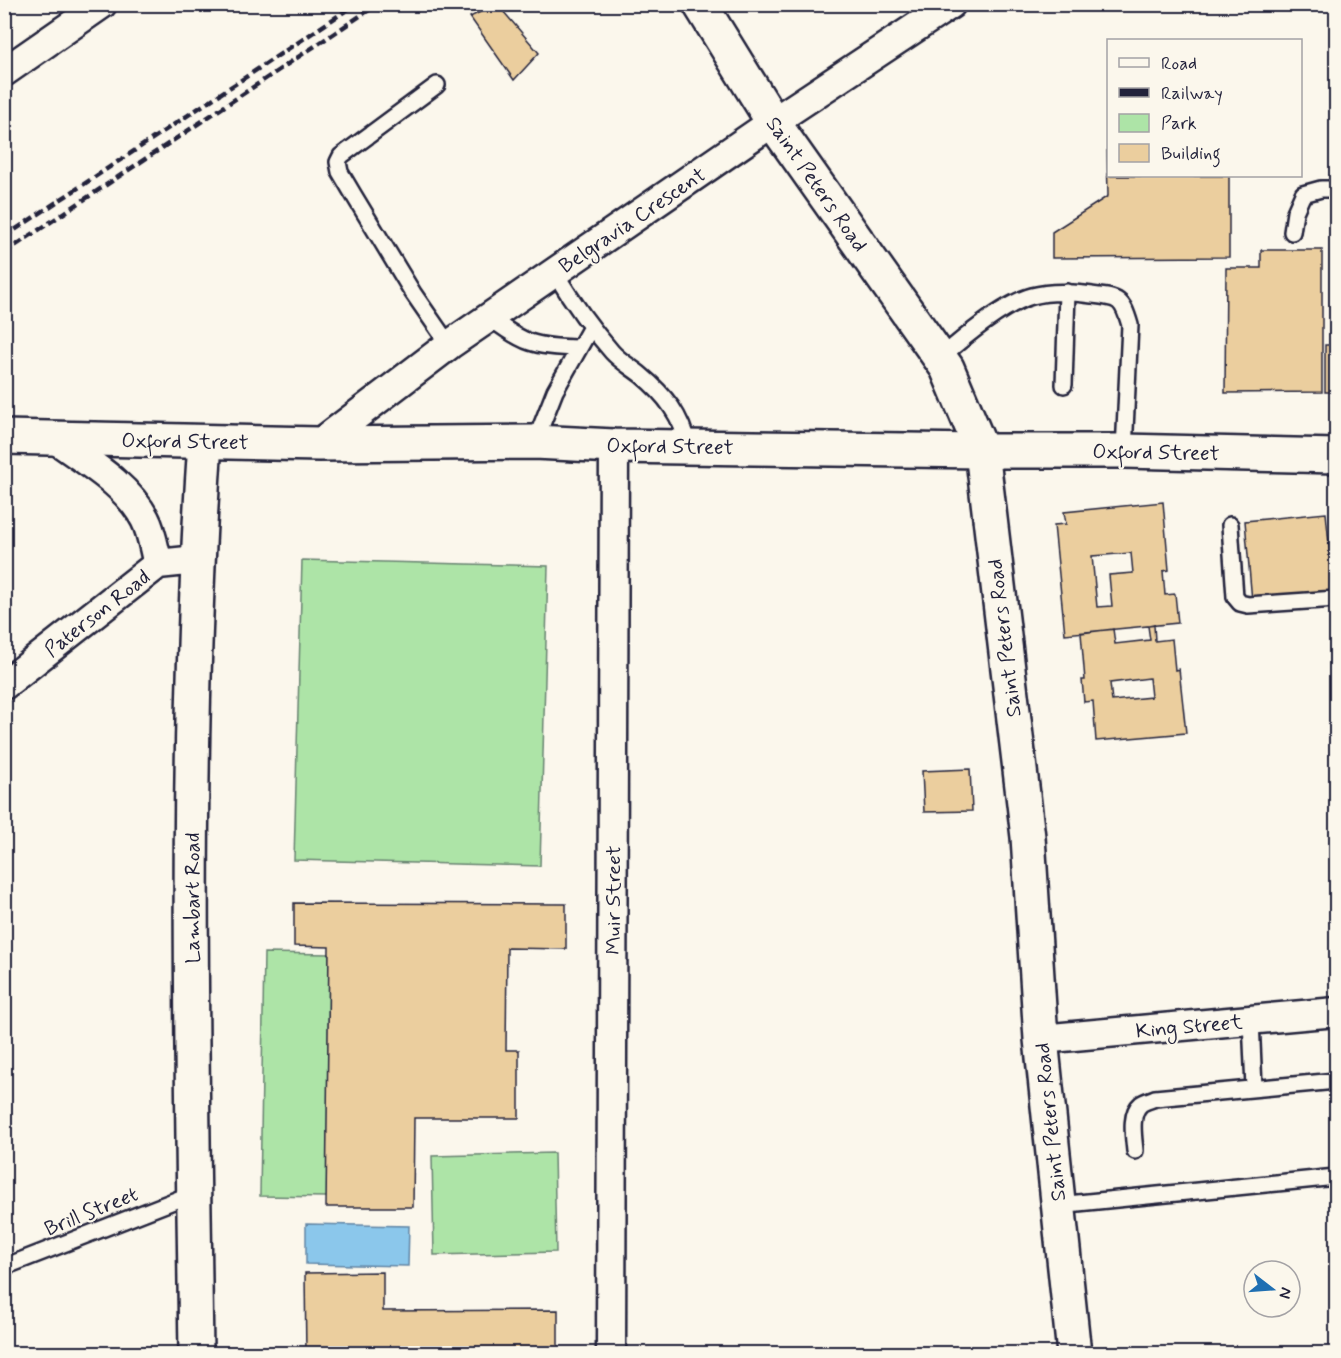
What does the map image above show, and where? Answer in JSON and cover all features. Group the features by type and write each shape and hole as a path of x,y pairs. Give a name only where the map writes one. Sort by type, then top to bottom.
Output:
{"street":[{"path":"4,72 102,4"},
{"name":"Saint Peters Road","path":"700,4 773,122 947,368 982,451 1028,837 1041,1039 1074,1353"},
{"name":"Belgravia Crescent","path":"319,444 489,317 773,122 951,4"},
{"name":"Oxford Street","path":"4,437 319,444 536,442 614,446 1124,451 1336,456"},
{"path":"54,438 114,482 128,496 145,519 158,564"},
{"name":"Lambart Road","path":"196,1353 191,756 197,560 205,442"},
{"name":"Muir Street","path":"611,1353 614,446"},
{"name":"Paterson Road","path":"4,685 158,564 197,560"},
{"name":"King Street","path":"1041,1039 1336,1012"}],"lane":[{"path":"437,85 341,156 339,166 352,194 413,293 449,345"},
{"path":"1292,232 1294,212 1303,194 1321,189 1336,189"},
{"path":"555,273 591,327 614,354 642,376 669,402 685,430 688,447"},
{"path":"1064,384 1067,292"},
{"path":"940,358 1006,308 1032,296 1067,292 1114,298 1124,306 1130,325 1124,451"},
{"path":"489,317 523,341 546,346 578,348"},
{"path":"536,442 555,391 591,327"},
{"path":"1230,525 1235,597 1240,603 1248,605 1336,599"},
{"path":"1251,1020 1254,1088"},
{"path":"1135,1151 1136,1112 1141,1104 1155,1098 1336,1081"},
{"path":"1058,1205 1336,1177"},
{"name":"Brill Street","path":"4,1268 194,1193"}],"green space":[{"path":"302,560 548,566 540,866 294,860"},
{"path":"264,953 329,954 327,1197 260,1196"},
{"path":"554,1153 556,1252 434,1255 432,1156"}],"water":[{"path":"306,1224 409,1226 408,1266 306,1264"}],"building":[{"path":"497,4 539,53 514,80 470,17"},
{"path":"1108,177 1229,177 1229,257 1052,258 1052,232 1108,196"},
{"path":"1261,250 1322,250 1322,392 1225,393 1226,268 1261,268"},
{"path":"1325,345 1336,345 1336,392 1325,392"},
{"path":"1163,502 1169,570 1163,571 1165,595 1175,594 1178,623 1065,634 1054,525 1066,524 1064,512","holes":["1131,553 1133,573 1109,575 1112,606 1097,607 1092,556"]},
{"path":"1326,513 1334,593 1252,601 1245,521"},
{"path":"1154,625 1155,641 1172,639 1175,670 1179,669 1186,733 1096,741 1093,701 1084,702 1082,680 1085,680 1081,633 1113,629 1115,644 1150,640 1148,626","holes":["1149,678 1151,697 1112,701 1110,683"]},
{"path":"970,769 972,811 924,812 922,771"},
{"path":"294,903 566,904 566,949 507,948 506,1050 519,1050 519,1118 414,1118 413,1207 326,1207 329,947 294,946"},
{"path":"383,1272 383,1311 558,1310 558,1354 306,1354 305,1273"}],"railway":[{"path":"4,237 356,4"},
{"path":"4,253 378,4"}]}
